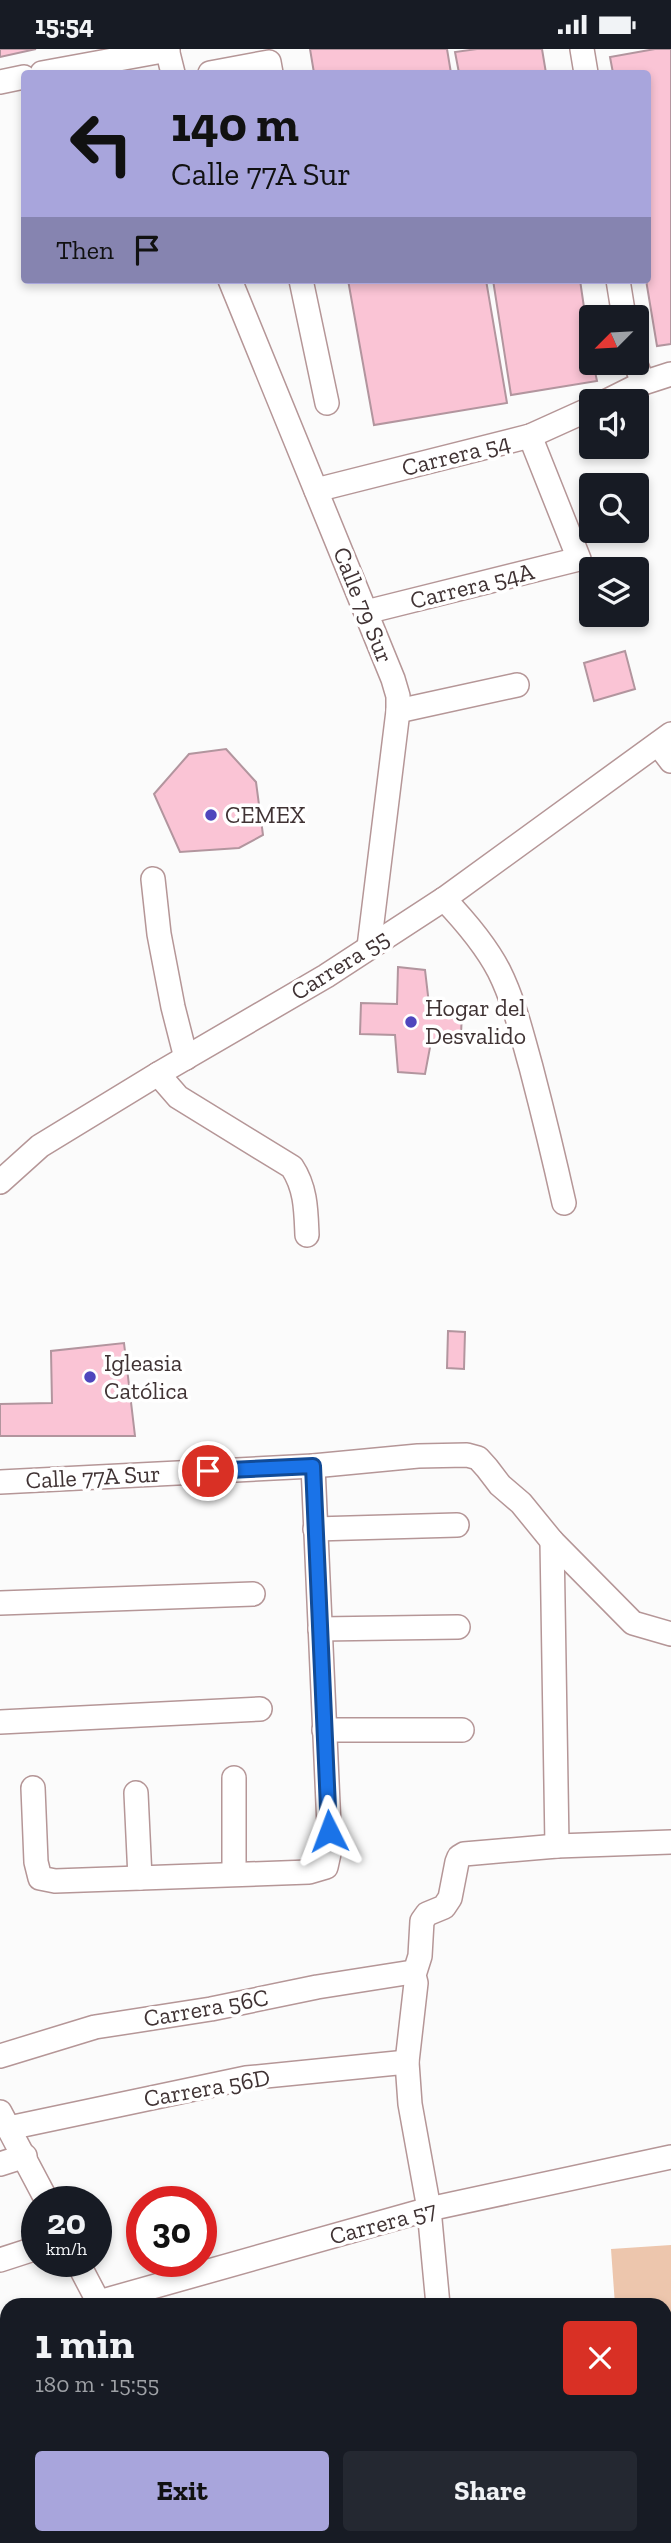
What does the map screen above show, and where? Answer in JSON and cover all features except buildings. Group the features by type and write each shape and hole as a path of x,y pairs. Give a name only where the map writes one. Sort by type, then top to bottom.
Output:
{"street":[{"path":"582,49 586,70"},
{"path":"58,70 167,50 172,70"},
{"path":"226,70 269,62 270,70"},
{"path":"0,82 21,78"},
{"name":"Calle 79 Sur","path":"232,284 393,678 398,696 369,947"},
{"path":"302,284 327,403"},
{"path":"619,284 622,305"},
{"path":"649,374 671,375"},
{"path":"621,389 637,375"},
{"name":"Carrera 54","path":"316,490 530,436 579,414"},
{"name":"Carrera 54A","path":"366,612 579,559 530,436"},
{"path":"398,711 517,685"},
{"name":"Carrera 55","path":"0,1182 40,1146 326,976 444,899 667,746"},
{"path":"153,879 159,934 186,1058"},
{"path":"444,899 483,945 499,970 510,997 520,1026 564,1203"},
{"path":"158,1074 178,1097 292,1167 303,1190 307,1235"},
{"name":"Calle 77A Sur","path":"0,1482 467,1455 478,1458 500,1485 521,1503 552,1541"},
{"path":"33,1787 36,1862 40,1878 55,1881 309,1872 326,1867 330,1849 313,1466"},
{"path":"315,1529 457,1525"},
{"path":"552,1541 633,1623 671,1635"},
{"path":"552,1541 557,1846"},
{"path":"0,1603 253,1594"},
{"path":"320,1629 458,1627"},
{"path":"0,1722 260,1709"},
{"path":"324,1730 462,1730"},
{"path":"234,1778 234,1874"},
{"path":"136,1794 140,1878"},
{"path":"437,2298 429,2209 410,2104 407,2062 416,1983 414,1975 420,1956 422,1921 427,1914 444,1907 450,1898 459,1857 464,1854 557,1846 671,1842"},
{"name":"Carrera 56C","path":"0,2056 95,2027 211,2009 317,1987 406,1973 414,1975"},
{"name":"Carrera 56D","path":"5,2120 246,2078 407,2062"},
{"path":"5,2120 40,2186"},
{"path":"0,2164 25,2156"},
{"name":"Carrera 57","path":"121,2298 429,2209 671,2157"},
{"path":"0,2260 21,2253"},
{"path":"86,2277 97,2298"}],"shaded area":[{"path":"671,2245 671,2298 614,2298 611,2249"}],"place":[{"name":"CEMEX","path":"211,815"},
{"name":"Hogar del Desvalido","path":"411,1022"},
{"name":"Igleasia Católica","path":"90,1377"}],"route":[{"path":"208,1471 313,1466 329,1831"}]}
